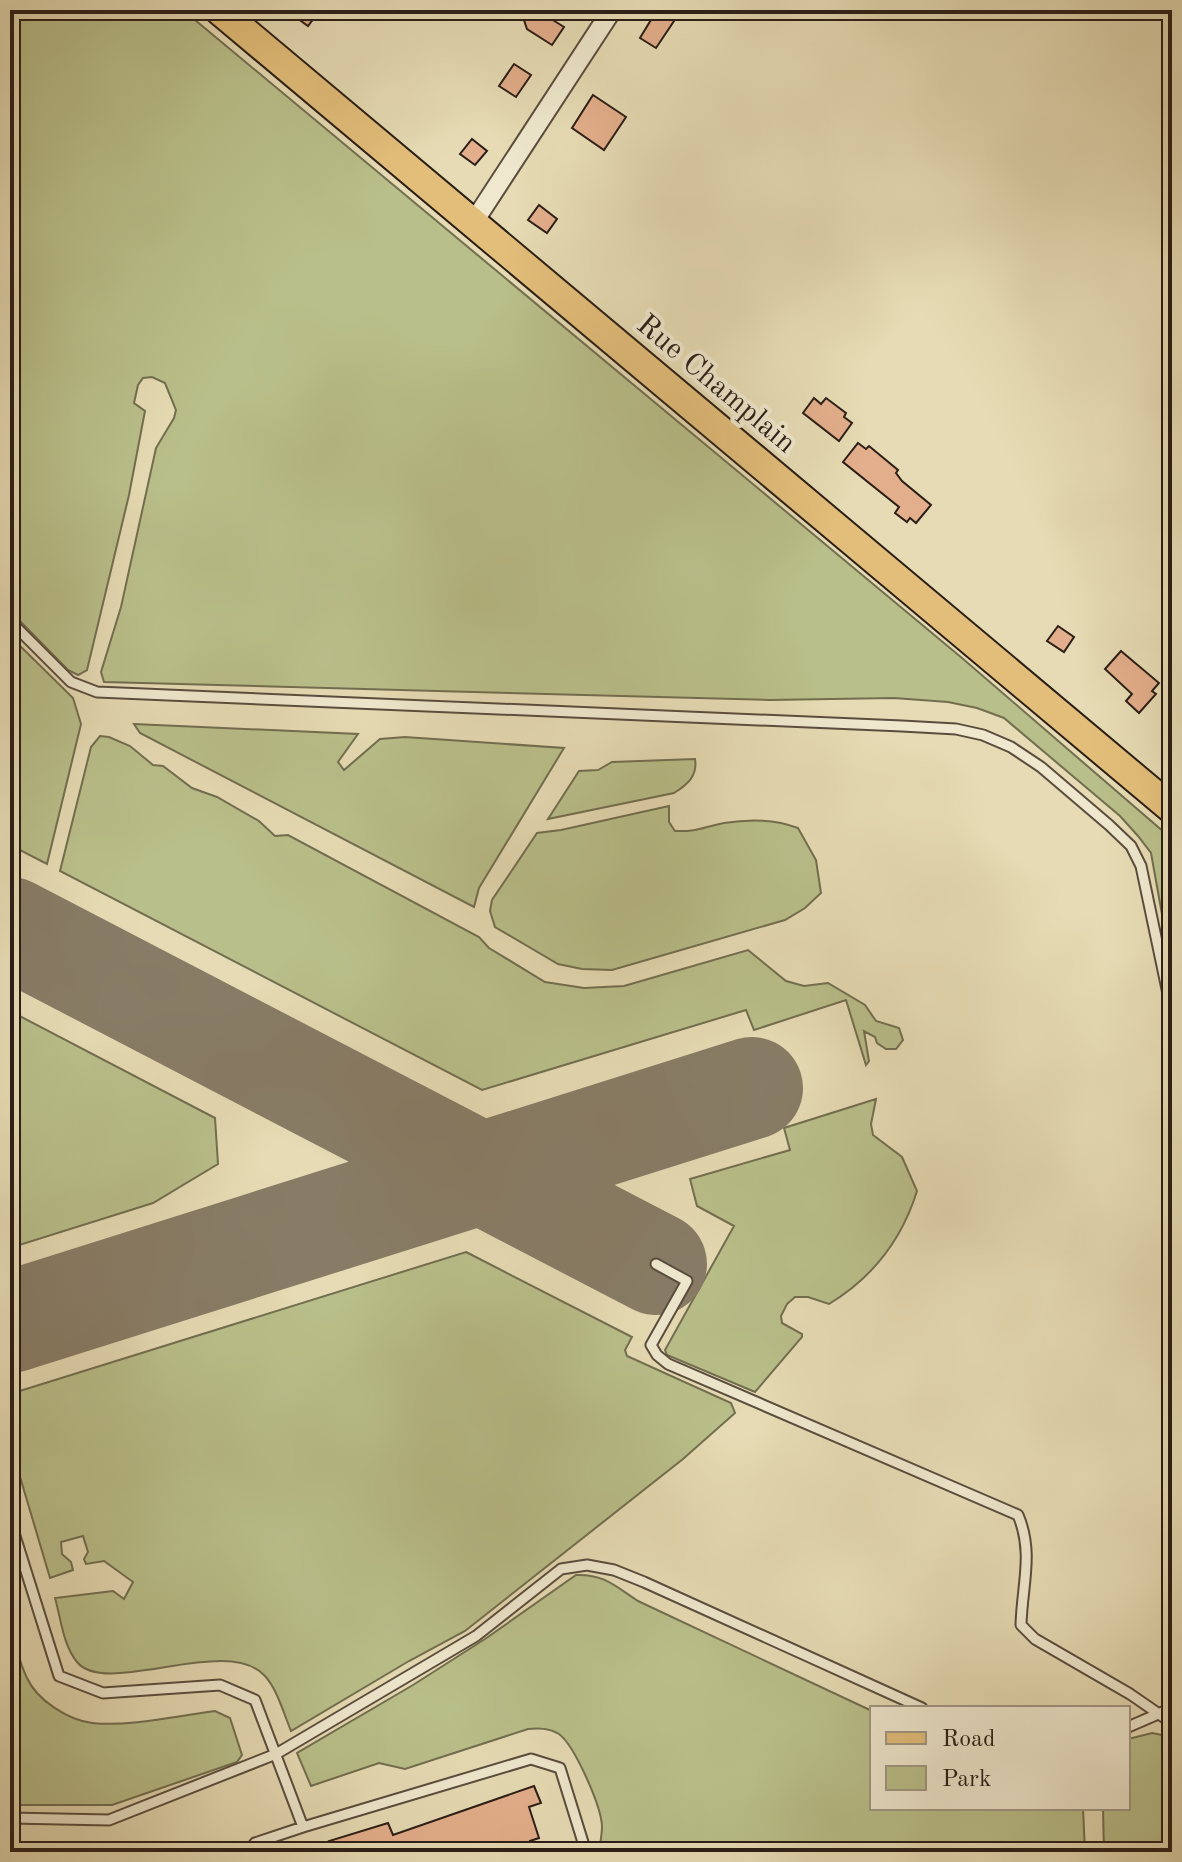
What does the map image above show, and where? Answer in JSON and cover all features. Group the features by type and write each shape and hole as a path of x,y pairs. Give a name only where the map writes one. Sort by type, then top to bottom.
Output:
{"main road":[{"name":"Rue Champlain","path":"219,10 1172,809"}],"street":[{"path":"473,223 612,10"}],"lane":[{"path":"10,621 71,682 97,692 902,726 956,729 983,735 1011,747 1041,767 1131,846 1141,866 1172,1013"},
{"path":"656,1264 687,1281 651,1345 657,1355 668,1364 1018,1515 1027,1535 1021,1625 1035,1639 1130,1694 1172,1723"},
{"path":"10,1520 59,1676 103,1693 220,1685 255,1700 303,1827"},
{"path":"10,1818 109,1820 276,1754 476,1636 561,1569 587,1565 614,1570 644,1582 918,1706"},
{"path":"1130,1726 1172,1708"},
{"path":"248,1852 255,1843 303,1827 531,1759 560,1768 586,1852"}],"green space":[{"path":"10,10 183,10 962,658 1172,839 1172,940 1165,931 1151,853 1138,836 1120,816 1004,718 977,708 948,702 894,698 770,700 104,682 101,672 121,607 156,448 176,410 165,383 152,377 143,378 138,385 134,403 145,411 129,495 87,670 78,675 68,670 10,611"},
{"path":"10,636 73,698 81,724 47,864 10,845"},
{"path":"134,724 358,734 338,762 344,770 380,739 405,737 564,748 479,888 474,907 140,733"},
{"path":"100,736 130,746 153,765 163,766 192,788 217,797 259,821 275,836 288,835 479,937 489,948 545,982 584,988 624,986 748,950 786,981 804,986 828,983 865,1005 876,1021 899,1028 903,1040 896,1049 886,1049 864,1031 869,1061 866,1065 846,1000 754,1030 746,1010 482,1090 60,871 91,747"},
{"path":"695,759 695,770 690,779 674,793 548,819 579,771 598,770 612,762"},
{"path":"669,806 669,822 675,831 752,820 798,828 816,860 821,893 805,908 785,920 612,970 558,964 495,927 490,911 492,900 537,833"},
{"path":"10,1011 215,1118 218,1164 153,1203 10,1248"},
{"path":"876,1099 871,1124 873,1135 902,1157 917,1191 903,1225 884,1256 859,1282 829,1304 808,1297 795,1297 787,1304 781,1316 782,1323 802,1334 802,1337 755,1392 667,1355 665,1350 734,1226 697,1206 690,1179 790,1150 784,1128"},
{"path":"466,1252 632,1337 625,1350 627,1356 731,1403 735,1413 683,1459 465,1631 291,1731 269,1681 247,1665 224,1661 113,1673 92,1671 77,1662 65,1640 55,1598 113,1591 124,1599 133,1582 104,1561 86,1564 84,1559 88,1552 83,1536 61,1542 62,1554 71,1562 73,1570 50,1578 10,1443 10,1394"},
{"path":"576,1575 609,1582 638,1601 870,1710 870,1810 1083,1810 1085,1852 599,1852 601,1817 586,1777 559,1734 544,1729 528,1729 405,1769 379,1763 311,1786 297,1753 485,1639"},
{"path":"10,1625 27,1678 38,1694 64,1713 83,1721 106,1724 215,1711 230,1718 242,1755 237,1762 112,1805 10,1805"},
{"path":"1152,1733 1172,1737 1172,1852 1104,1852 1103,1810 1130,1810 1130,1738"}],"building":[{"path":"286,10 320,10 308,26"},
{"path":"530,10 552,10 548,17 564,27 552,45 527,29 524,20"},
{"path":"657,10 674,21 656,48 640,38"},
{"path":"514,64 531,75 516,97 499,86"},
{"path":"593,95 626,117 604,150 572,128"},
{"path":"472,139 487,151 475,165 460,154"},
{"path":"539,205 557,219 547,233 528,220"},
{"path":"814,398 821,404 826,398 846,413 844,417 852,423 839,441 803,413"},
{"path":"858,443 866,449 869,446 898,470 896,473 902,481 931,505 916,523 910,518 907,522 895,513 899,507 843,462"},
{"path":"1058,626 1074,637 1064,652 1047,641"},
{"path":"1121,651 1159,683 1152,691 1156,694 1139,713 1126,701 1132,694 1105,669"},
{"path":"534,1786 541,1803 529,1807 539,1838 530,1841 531,1848 517,1852 334,1852 329,1841 388,1823 393,1835"}],"runway":[{"path":"10,928 656,1264"},
{"path":"10,1322 752,1088"}]}
